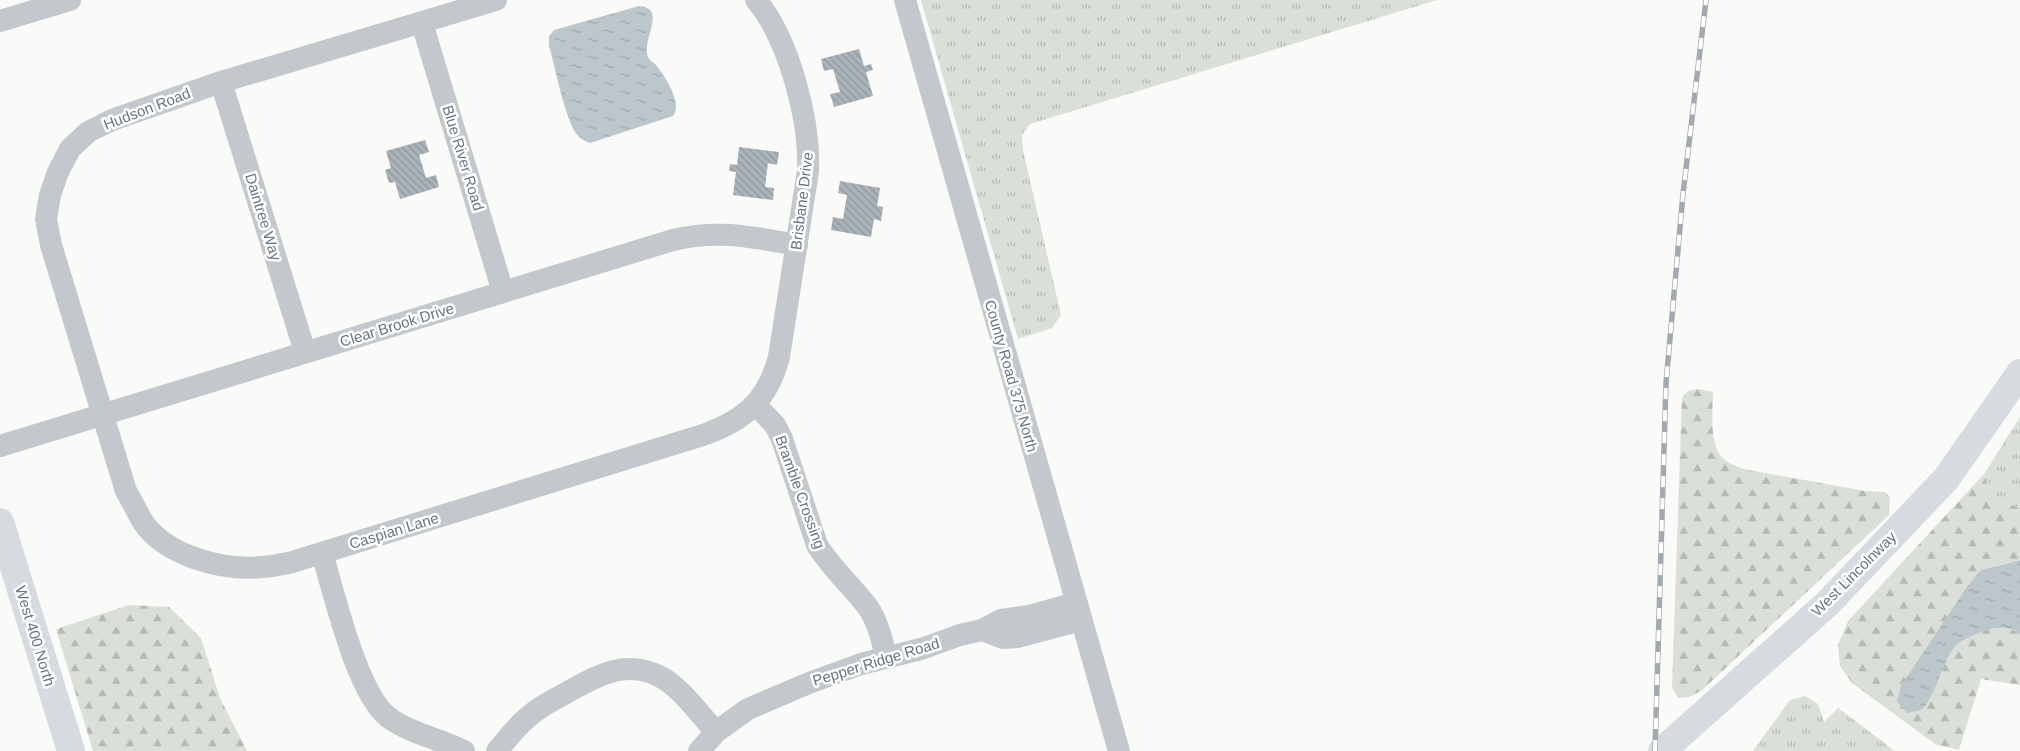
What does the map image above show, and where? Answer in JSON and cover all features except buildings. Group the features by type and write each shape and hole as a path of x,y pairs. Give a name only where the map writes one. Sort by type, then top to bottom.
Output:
{"main road":[{"name":"West Lincolnway","path":"1662,751 1827,604 1939,486 2020,373"},
{"name":"West 400 North","path":"0,522 71,751"}],"street":[{"path":"0,21 70,0"},
{"name":"Hudson Road","path":"102,414 50,245 46,219 50,195 58,172 70,149 88,132 112,120 221,82 422,24 496,0"},
{"name":"Brisbane Drive","path":"756,0 768,14 779,36 806,127 809,150 808,171 779,357 770,382 756,405"},
{"name":"County Road 375 North","path":"905,0 1119,751"},
{"name":"Blue River Road","path":"422,24 504,292"},
{"name":"Daintree Way","path":"221,82 305,352"},
{"name":"Clear Brook Drive","path":"0,446 695,235 737,234 797,245"},
{"name":"Caspian Lane","path":"102,414 126,491 144,523 160,540 184,554 233,566 261,568 322,553 703,435 733,423 756,405"},
{"name":"Bramble Crossing","path":"756,405 775,425 782,439 817,545 826,559 868,607 881,636 886,657"},
{"path":"322,553 359,672 371,698 383,712 396,722 464,751"},
{"name":"Pepper Ridge Road","path":"699,751 730,720 764,700 839,671 982,630 1001,620 1078,612"},
{"path":"497,751 518,726 540,708 601,674 616,669 632,668 660,677 672,685 716,732"}],"green space":[{"path":"921,0 1437,0 1030,124 1022,135 1023,150 1061,315 1052,328 1018,339"},
{"path":"1697,389 1713,392 1712,419 1714,438 1720,454 1725,460 1743,469 1865,491 1885,492 1890,498 1889,515 1701,691 1689,697 1678,698 1672,687 1682,397 1688,391"},
{"path":"2020,417 2020,506 2009,506 1989,493 1984,474"},
{"path":"1984,474 1989,493 2009,506 2020,506 2020,560 1994,566 1966,588 1939,629 1929,701 1942,666 1953,648 1967,637 1995,628 2013,630 2020,634 2020,685 1981,679 1959,750 1935,744 1852,683 1840,666 1838,645 1848,621"},
{"path":"129,605 169,607 201,638 220,698 247,751 93,751 56,629"},
{"path":"1805,696 1818,704 1824,722 1838,708 1895,751 1753,751 1790,700"}],"water":[{"path":"639,6 647,8 652,12 653,19 647,50 648,57 664,76 672,90 676,111 673,116 590,143 580,138 575,132 567,113 549,46 549,36 554,30"},
{"path":"2020,560 2020,634 2008,628 1995,628 1973,635 1960,642 1949,655 1925,706 1920,710 1908,713 1897,702 1901,686 1966,588 1981,570"}],"railway":[{"path":"1655,751 1666,383 1683,194 1706,0"}]}
